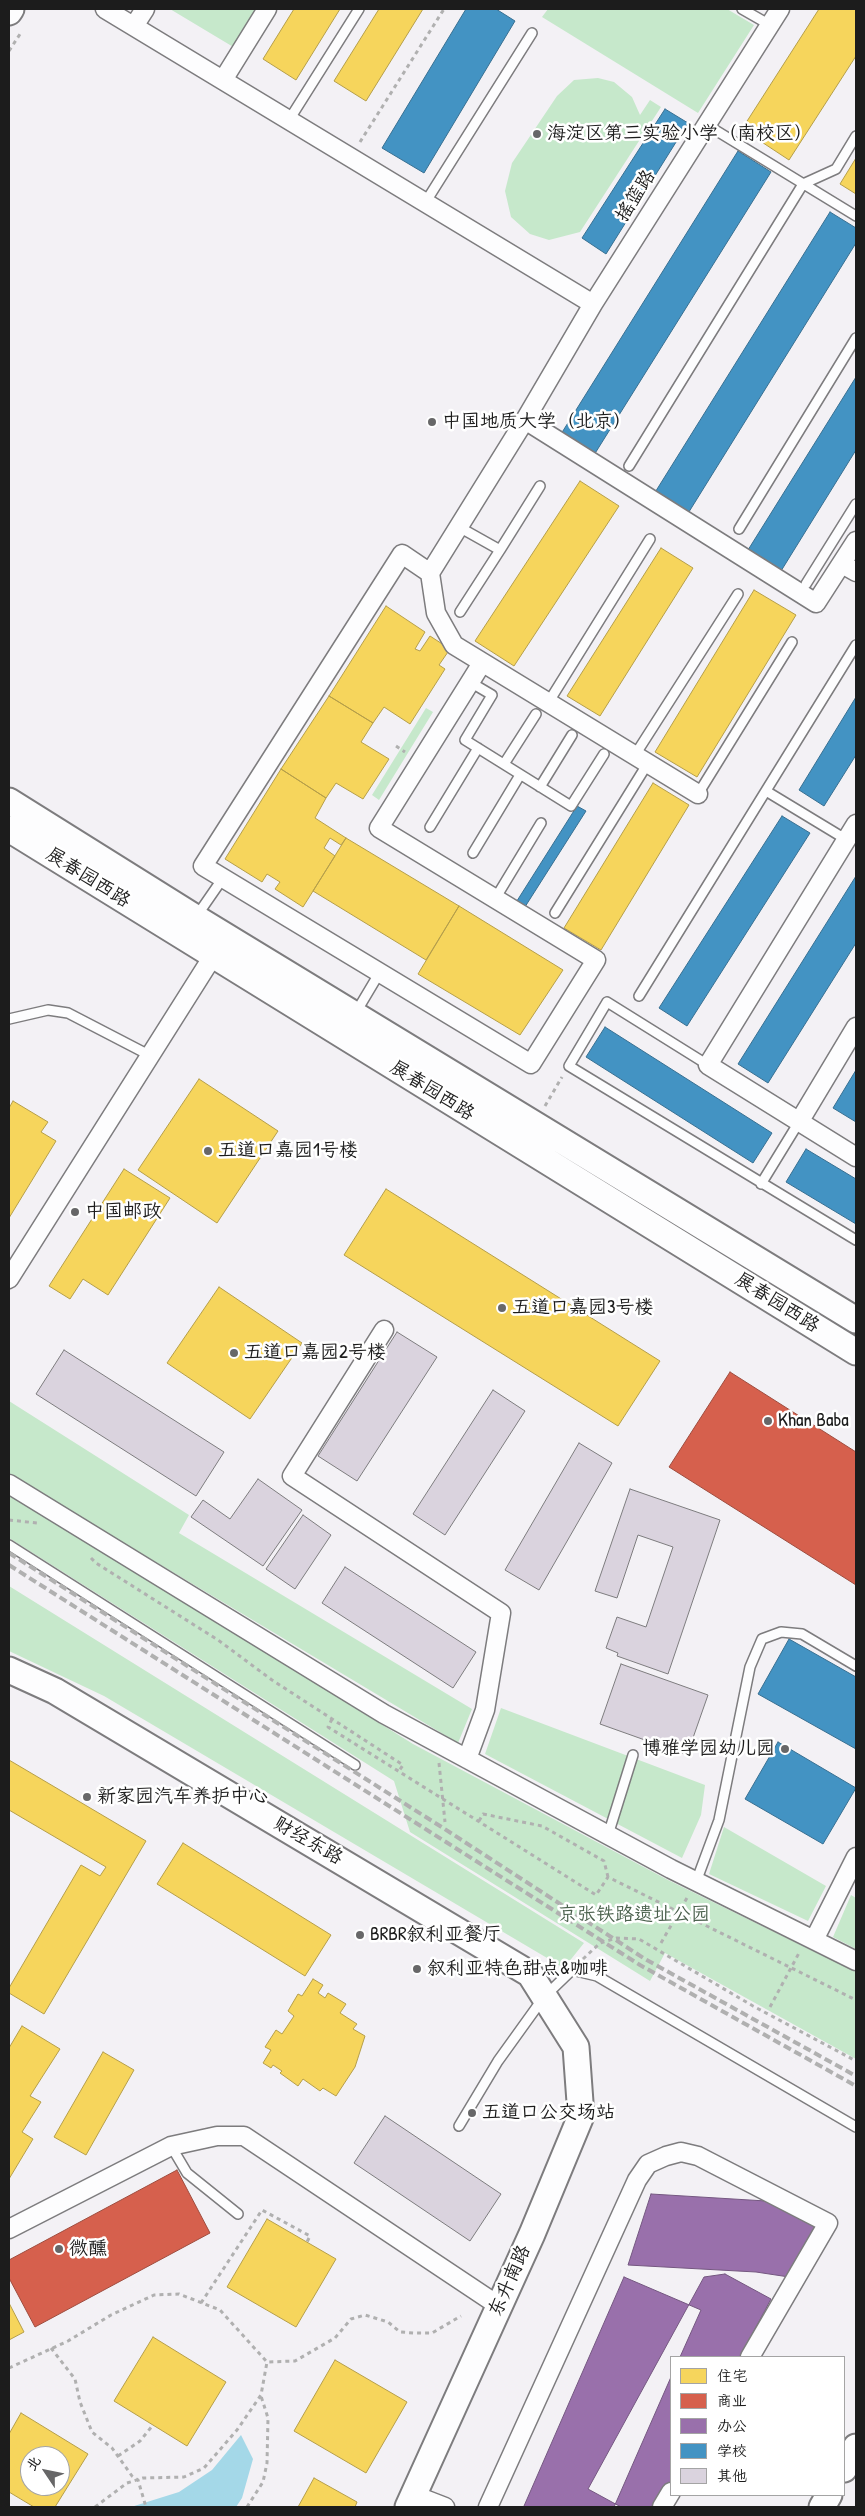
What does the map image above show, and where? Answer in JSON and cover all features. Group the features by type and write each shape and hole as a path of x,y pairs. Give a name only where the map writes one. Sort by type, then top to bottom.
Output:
{"main road":[{"name":"展春园西路","path":"9,801 190,928 212,956 856,1352"},
{"name":"展春园西路","path":"9,829 355,1015 856,1320"},
{"name":"财经东路","path":"9,1670 55,1691 530,1974 576,2047"},
{"name":"东升南路","path":"411,2501 499,2306 581,2116 576,2047"},
{"path":"845,2467 856,2447"},
{"path":"822,2507 828,2496"}],"street":[{"path":"105,9 593,304"},
{"path":"134,26 144,9"},
{"path":"223,80 267,9"},
{"name":"摇篮路","path":"430,573 525,420 593,304 780,9"},
{"path":"525,420 816,603 849,568 856,541"},
{"path":"482,662 380,828 596,960 532,1064 203,866 402,554 430,573 436,613 454,645 482,662 542,708 642,759 698,794"},
{"path":"856,824 708,1066 856,1157"},
{"path":"9,1279 212,956"},
{"path":"799,1122 856,1027"},
{"path":"384,1330 292,1476 501,1612 485,1710 466,1759"},
{"path":"9,1484 384,1714 696,1882 856,1961"},
{"path":"811,1939 856,1857"},
{"path":"9,2229 171,2146 217,2136 244,2136 499,2306"},
{"path":"488,2507 638,2180 648,2164 681,2152 698,2156 828,2223 751,2356"},
{"path":"662,2507 670,2494"},
{"path":"411,2501 445,2507"}],"lane":[{"path":"289,120 359,9"},
{"path":"742,9 770,25"},
{"path":"425,203 532,33"},
{"path":"707,124 856,216"},
{"path":"629,466 803,184 836,168 856,136"},
{"path":"739,529 856,338"},
{"path":"460,612 540,486"},
{"path":"806,584 856,504"},
{"path":"459,527 500,550"},
{"path":"504,764 650,539"},
{"path":"555,913 738,594"},
{"path":"698,794 792,642"},
{"path":"639,996 856,645"},
{"path":"470,682 492,695 465,740 571,806 604,754"},
{"path":"540,787 572,735"},
{"path":"430,827 478,748"},
{"path":"473,854 520,775"},
{"path":"766,791 847,840"},
{"path":"494,899 542,823"},
{"path":"190,928 223,878"},
{"path":"355,1015 380,972"},
{"path":"708,1066 606,1002 569,1066 856,1240"},
{"path":"9,1019 48,1010 68,1013 149,1055"},
{"path":"762,1184 799,1122"},
{"path":"9,1545 355,1765"},
{"path":"696,1882 719,1820 750,1667 762,1640 781,1632 802,1634 856,1666"},
{"path":"608,1835 633,1755"},
{"path":"459,2126 498,2061 544,1996 572,1970 597,1976 856,2127"},
{"path":"171,2146 187,2173 238,2214"}],"path":[{"path":"350,157 444,9"},
{"path":"543,1109 569,1066"},
{"path":"9,1520 44,1523"},
{"path":"90,1556 96,1563 218,1640 272,1680 403,1765 399,1771"},
{"path":"332,1719 328,1727 596,1895 608,1877 604,1861 542,1826 483,1814 478,1821"},
{"path":"437,1743 445,1822"},
{"path":"608,1877 856,2000"},
{"path":"661,1943 696,1882"},
{"path":"572,1970 600,1942 617,1938 639,1938 753,2006 856,2061"},
{"path":"770,2007 791,1968 811,1939"},
{"path":"201,2303 262,2210 310,2236 307,2242"},
{"path":"9,2368 68,2341 111,2315 154,2295 179,2294 220,2310 266,2362"},
{"path":"266,2362 295,2361 335,2338 351,2318 364,2315 388,2322 400,2332 432,2333 462,2316"},
{"path":"51,2348 75,2379 80,2402 92,2432 118,2456 132,2476 138,2480 146,2507"},
{"path":"247,2507 263,2482 266,2463 268,2418 261,2395 266,2362"},
{"path":"95,2507 127,2483 167,2476 184,2477 204,2468 237,2430 261,2395"},
{"path":"118,2456 140,2441 153,2425"}],"green space":[{"path":"170,9 267,9 240,51"},
{"path":"548,9 727,9 754,25 698,113 542,17"},
{"path":"598,78 614,82 632,97 640,115 650,100 661,107 580,232 549,240 530,234 511,217 505,191 512,163 557,96 574,80"},
{"path":"426,708 433,712 379,800 372,795"},
{"path":"9,1401 189,1515 179,1533 472,1709 458,1743 9,1474"},
{"name":"京张铁路遗址公园","path":"9,1492 413,1744 668,1880 856,1972 856,2059 665,1953 650,1981 410,1832 394,1781 9,1538"},
{"path":"9,1586 584,1943 564,1968 104,1696 9,1651"},
{"path":"501,1708 705,1785 701,1815 682,1858 485,1754"},
{"path":"724,1827 826,1886 808,1921 709,1874"},
{"path":"851,1895 856,1898 856,1949 833,1937"}],"water":[{"path":"241,2435 253,2459 242,2498 236,2507 131,2507 179,2492 212,2470"}],"building: 住宅":[{"path":"294,9 340,9 296,80 263,59"},
{"path":"379,9 423,9 366,101 334,81"},
{"path":"819,9 856,9 856,56 789,160 742,129"},
{"path":"856,158 856,194 840,184"},
{"path":"580,481 619,506 514,666 475,641"},
{"path":"661,548 693,568 600,716 567,696"},
{"path":"754,590 796,615 697,777 655,752"},
{"path":"386,606 425,632 415,649 420,651 430,636 450,649 439,665 445,669 410,724 384,707 373,723 329,696"},
{"path":"329,696 373,723 361,742 389,759 363,799 336,783 326,798 281,769"},
{"path":"281,769 326,798 315,818 346,838 341,845 330,838 324,848 335,856 303,907 275,889 280,882 267,874 262,882 225,859"},
{"path":"653,783 689,805 601,950 564,928"},
{"path":"346,838 459,906 426,960 313,891"},
{"path":"459,906 563,970 520,1035 418,974"},
{"name":"五道口嘉园1号楼","path":"199,1079 278,1131 217,1223 138,1170"},
{"path":"13,1101 48,1122 41,1132 56,1141 9,1218 9,1108"},
{"path":"124,1169 170,1198 108,1295 83,1279 70,1299 49,1286"},
{"name":"五道口嘉园3号楼","path":"386,1189 660,1361 618,1426 344,1255"},
{"name":"五道口嘉园2号楼","path":"219,1287 302,1343 250,1419 167,1363"},
{"path":"9,1760 146,1841 44,2014 9,1993 9,1988 81,1865 100,1876 106,1867 9,1810"},
{"path":"183,1843 331,1935 305,1976 157,1884"},
{"path":"313,1979 323,1985 318,1993 325,1998 328,1993 346,2004 340,2013 357,2024 353,2029 365,2036 355,2067 336,2096 323,2088 320,2091 303,2079 298,2086 280,2073 282,2071 273,2065 271,2068 263,2063 271,2050 265,2047 276,2030 282,2034 294,2016 288,2011 298,1994 302,1996"},
{"path":"22,2026 60,2049 30,2096 41,2102 22,2132 33,2139 9,2179 9,2048"},
{"path":"103,2052 134,2070 86,2155 54,2137"},
{"path":"267,2219 336,2259 296,2327 227,2287"},
{"path":"9,2303 24,2332 9,2340"},
{"path":"153,2337 226,2382 187,2446 114,2401"},
{"path":"335,2360 407,2402 366,2473 294,2431"},
{"path":"21,2413 88,2454 70,2483 70,2446 20,2446 20,2496 62,2496 55,2507 34,2507 9,2492 9,2434"},
{"path":"314,2478 357,2502 355,2507 298,2507"}],"building: 商业":[{"path":"730,1372 856,1452 856,1585 669,1467"},
{"path":"177,2170 210,2233 35,2327 9,2278 9,2260"}],"building: 办公":[{"path":"651,2194 766,2201 822,2224 789,2277 756,2272 628,2265"},
{"path":"725,2274 771,2299 741,2356 670,2356 670,2487 659,2507 621,2507 588,2489 704,2277"},
{"path":"624,2277 701,2310 680,2356 670,2356 670,2379 614,2507 524,2506"}],"building: 学校":[{"path":"466,9 496,9 515,21 424,173 382,148"},
{"path":"665,109 688,123 606,254 582,238"},
{"path":"738,151 771,172 594,455 561,434"},
{"path":"830,212 856,228 856,243 687,515 654,494"},
{"path":"856,377 856,450 781,571 748,550"},
{"path":"856,697 856,755 824,806 799,790"},
{"path":"577,806 586,811 523,910 515,904"},
{"path":"782,816 810,833 687,1026 659,1008"},
{"path":"856,876 856,943 768,1083 738,1064"},
{"path":"605,1027 772,1133 753,1163 586,1057"},
{"path":"856,1070 856,1122 833,1108"},
{"path":"806,1149 856,1179 856,1224 786,1182"},
{"path":"789,1639 856,1677 856,1749 758,1694"},
{"path":"778,1742 856,1788 823,1844 745,1799"}],"building: 其他":[{"path":"397,1332 437,1357 357,1481 318,1456"},
{"path":"64,1350 224,1452 196,1496 36,1394"},
{"path":"493,1390 525,1411 445,1535 413,1514"},
{"path":"579,1443 612,1463 539,1590 505,1570"},
{"path":"258,1479 302,1510 263,1566 191,1517 203,1500 230,1519"},
{"path":"630,1489 720,1520 668,1674 617,1656 618,1653 606,1648 617,1617 646,1627 673,1547 638,1535 617,1598 595,1591"},
{"path":"303,1515 331,1535 295,1589 266,1569"},
{"path":"345,1567 476,1652 453,1688 322,1603"},
{"path":"621,1664 708,1695 687,1755 600,1724"},
{"path":"385,2116 501,2194 470,2241 354,2163"}],"railway":[{"path":"9,1553 440,1826 645,1959 856,2076"},
{"path":"9,1565 640,1965 856,2086"}],"place":[{"name":"海淀区第三实验小学（南校区）","path":"537,134"},
{"name":"中国地质大学（北京）","path":"432,422"},
{"name":"五道口嘉园1号楼","path":"208,1151"},
{"name":"中国邮政","path":"75,1212"},
{"name":"五道口嘉园3号楼","path":"502,1308"},
{"name":"五道口嘉园2号楼","path":"234,1353"},
{"name":"Khan Baba","path":"768,1421"},
{"name":"博雅学园幼儿园","path":"785,1749"},
{"name":"新家园汽车养护中心","path":"87,1797"},
{"name":"BRBR叙利亚餐厅","path":"360,1935"},
{"name":"叙利亚特色甜点&咖啡","path":"417,1969"},
{"name":"五道口公交场站","path":"472,2113"},
{"name":"微醺","path":"59,2249"}]}
